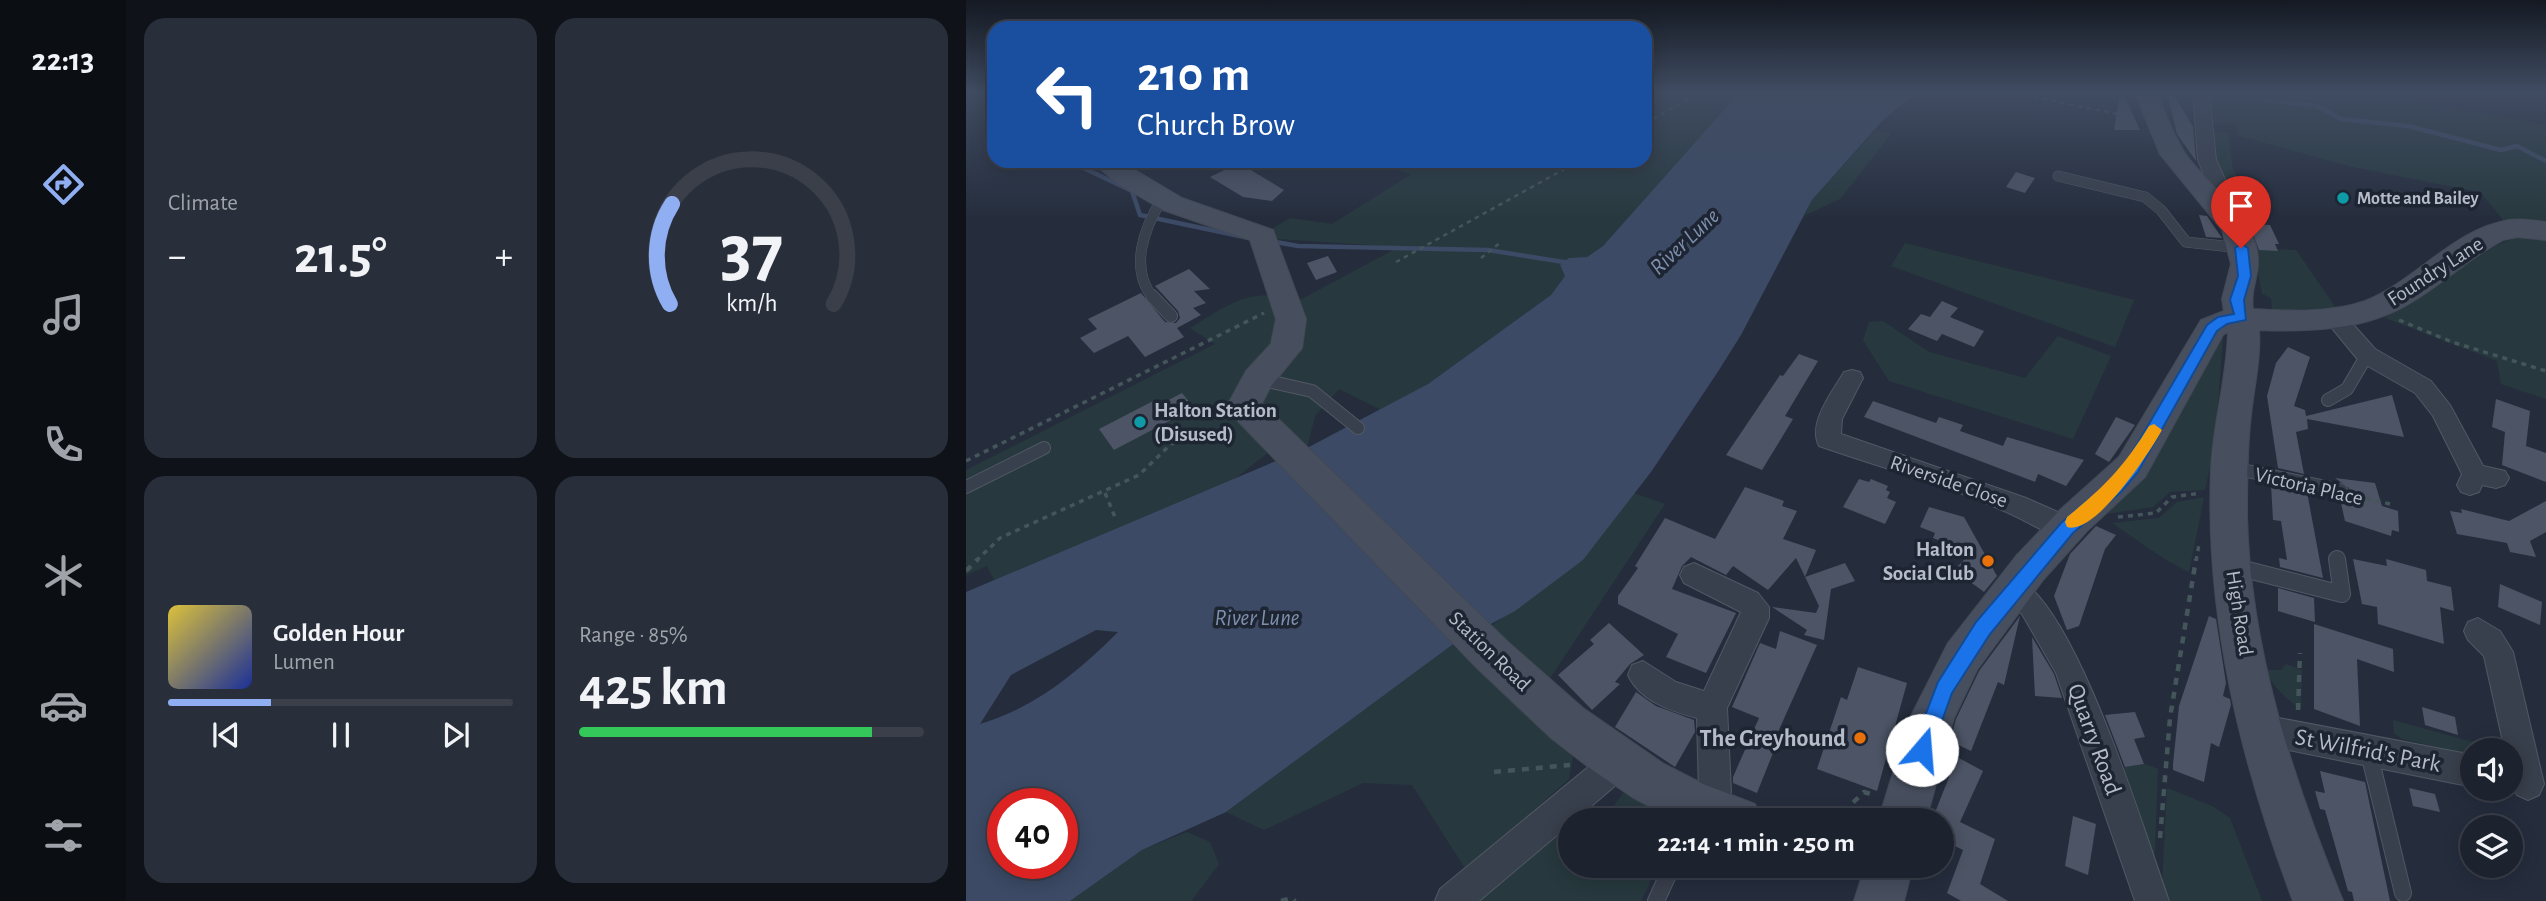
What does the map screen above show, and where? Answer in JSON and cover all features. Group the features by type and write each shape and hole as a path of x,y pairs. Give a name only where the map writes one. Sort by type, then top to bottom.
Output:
{"street":[{"path":"2166,135 2175,158 2228,214"},
{"path":"2205,135 2210,170 2226,197 2228,214"},
{"path":"1111,168 1156,210 1242,225 1265,242 1291,319 1286,348 1258,379"},
{"name":"High Road","path":"2228,214 2241,248 2245,276 2237,300 2244,333 2217,480 2244,640 2281,724 2290,828 2318,901"},
{"name":"Foundry Lane","path":"2241,317 2265,320 2334,317 2375,308 2401,298 2487,236 2510,229 2546,230"},
{"path":"1906,808 1930,723 1944,689 1977,636 2067,528 2115,487 2132,467 2212,328 2223,321 2241,317"},
{"path":"2334,317 2367,355 2423,387 2442,411 2480,479"},
{"name":"Riverside Close","path":"1852,378 1830,419 1823,447 2017,505 2067,528"},
{"name":"Station Road","path":"1258,379 1244,406 1507,670 1613,767 1696,808"},
{"path":"1695,575 1714,589 1764,603 1712,707 1715,792 1712,808"},
{"name":"Quarry Road","path":"2014,589 2032,605 2069,667 2152,901"},
{"path":"2478,631 2490,640 2498,652 2529,784"},
{"path":"1643,675 1667,692 1712,707"},
{"name":"St Wilfrid's Park","path":"2281,724 2368,749 2460,768"},
{"path":"1452,901 1613,767"}],"lane":[{"path":"2058,176 2145,197 2161,210 2186,242 2241,248"},
{"path":"1156,210 1142,243 1139,268 1147,289 1171,316"},
{"path":"2328,400 2347,389 2367,355"},
{"path":"1258,379 1312,391 1358,428"},
{"path":"966,488 1044,448"},
{"name":"Victoria Place","path":"2217,480 2342,490"},
{"path":"2232,566 2342,594 2337,558"},
{"path":"2368,749 2403,893"},
{"path":"1656,901 1667,878"}],"path":[{"path":"1396,262 1566,168"},
{"path":"1481,258 1500,243"},
{"path":"966,461 1214,340 1285,302"},
{"path":"2375,308 2452,342 2546,371"},
{"path":"966,571 1000,538 1105,493 1139,475 1171,444 1201,436 1272,434"},
{"path":"2115,517 2156,513 2172,497 2217,480"},
{"name":"Victoria Place","path":"2342,490 2390,505"},
{"path":"1105,493 1115,517"},
{"path":"2160,840 2171,718 2202,531"},
{"path":"2281,724 2300,653"},
{"path":"1494,772 1572,765 1613,767"},
{"path":"1281,901 1292,898 1295,901"}],"shaded area":[{"path":"1652,135 1702,135 1603,246 1587,257 1569,258 1565,276 1551,295 1428,384 1381,410 1339,389 1315,416 1307,448 1291,435 1220,490 997,586 987,566 966,575 966,470 1215,344 1190,328 1229,305 1253,296 1267,295 1298,301 1399,247 1278,239 1270,230 1290,218 1332,224 1410,175 1395,168 1652,168"},
{"path":"1871,135 1890,135 1840,199 1804,216 1812,200"},
{"path":"2210,135 2228,135 2233,170 2250,202 2234,201 2218,178"},
{"path":"2236,135 2546,135 2546,226 2504,221 2480,192 2357,168"},
{"path":"2516,237 2546,237 2546,399 2501,384 2497,361 2385,318 2495,246"},
{"path":"1905,243 2134,300 2115,347 1891,266"},
{"path":"2254,249 2296,250 2336,308 2272,310 2271,298 2262,294"},
{"path":"1883,321 1929,352 2025,378 2058,336 2111,356 2073,439 1889,381 1863,340 1869,322"},
{"path":"2223,337 2215,444 2205,490 2170,492 2153,507 2106,514 2142,476 2157,454"},
{"path":"1634,493 1665,504 1545,686 1488,628 1583,560"},
{"path":"2204,497 2189,572 2112,523 2159,518 2177,502"},
{"path":"1452,645 1497,679 1574,752 1569,779 1466,870 1412,785 1363,783 1264,830 1226,812"},
{"path":"2286,664 2302,670 2301,710 2276,687 2267,670 2281,670"},
{"path":"2393,720 2460,739 2460,752 2402,739 2394,733"},
{"path":"2144,764 2158,769 2154,871 2120,768"},
{"path":"2167,788 2212,806 2230,818 2262,901 2171,901 2162,884"},
{"path":"1623,793 1651,808 1612,808"},
{"path":"1588,803 1597,808 1582,808"},
{"path":"1558,829 1558,878 1652,878 1641,901 1474,901"},
{"path":"1187,832 1210,842 1219,864 1191,901 1070,901 1142,850"}],"water":[{"name":"River Lune","path":"1702,135 1870,135 1812,200 1741,335 1719,370 1651,472 1583,560 1515,611 1452,645 1226,812 1142,850 1070,901 966,901 966,592 1307,448 1428,384 1551,295 1565,276 1560,265 1569,258 1587,257 1603,246","holes":["1096,630 1118,632 1087,661 1037,698 980,724 1011,675"]}],"building":[{"path":"2178,135 2194,135 2196,161"},
{"path":"1229,168 1247,168 1284,190 1272,201 1243,197 1210,177"},
{"path":"2016,172 2035,178 2025,193 2006,187"},
{"path":"2199,215 2207,216 2222,238 2206,237"},
{"path":"2249,224 2270,225 2279,244 2275,244 2278,251 2259,250"},
{"path":"1328,256 1337,272 1316,280 1307,263"},
{"path":"1189,269 1210,289 1194,291 1206,303 1193,308 1201,315 1177,328 1184,337 1145,357 1128,336 1094,353 1080,338 1097,329 1088,319 1141,293 1165,322 1176,323 1180,318 1178,311 1155,286"},
{"path":"1942,301 1958,308 1950,317 1984,331 1974,347 1942,334 1937,341 1908,329 1921,314 1930,317"},
{"path":"2288,347 2310,357 2294,406 2305,410 2306,416 2392,395 2404,437 2307,419 2308,429 2296,432 2304,474 2278,468 2267,396 2276,363"},
{"path":"1799,354 1818,361 1785,416 1793,419 1762,470 1726,455 1780,375 1783,376"},
{"name":"Halton Station (Disused)","path":"1182,393 1194,408 1114,450 1099,429 1155,400 1159,405"},
{"path":"2496,399 2530,411 2526,446 2546,453 2546,482 2502,465 2505,432 2492,427"},
{"path":"1873,401 1936,423 1939,417 1963,425 1960,431 2003,446 2007,437 2084,460 2066,486 2038,474 2035,482 1864,417"},
{"path":"2116,417 2135,425 2109,462 2095,454"},
{"path":"2335,478 2375,483 2382,506 2398,511 2399,532 2392,530 2391,536 2345,521 2340,499 2347,496 2349,488"},
{"path":"1859,479 1869,482 1871,479 1888,486 1886,490 1890,492 1887,498 1896,502 1885,524 1843,507"},
{"path":"2271,485 2307,492 2323,578 2280,567 2279,558 2287,560 2281,521 2273,520"},
{"path":"1745,487 1784,501 1782,506 1797,511 1783,539 1816,550 1805,577 1796,558 1768,590 1733,566 1726,575 1691,557 1682,566 1672,589 1736,613 1706,673 1666,657 1678,634 1618,604 1618,596 1638,568 1635,566 1665,518 1715,539"},
{"path":"2546,501 2546,532 2530,541 2536,557 2510,552 2507,543 2457,534 2450,511 2462,513 2461,509 2509,521"},
{"path":"1929,507 1964,517 1997,576 1984,592 1954,570 1971,553 1933,538 1935,533 1920,527"},
{"path":"2096,526 2116,535 2105,549 2079,626 2067,630 2054,596 2070,554"},
{"path":"2353,559 2387,566 2386,559 2426,570 2427,581 2451,587 2454,611 2440,607 2444,644 2378,624 2377,607 2362,604"},
{"path":"1845,563 1855,581 1831,589 1824,640 1804,635 1807,630 1772,607 1816,613 1819,606 1805,577"},
{"path":"2500,584 2542,602 2540,625 2498,607"},
{"path":"2278,588 2314,598 2315,622 2278,611"},
{"path":"2020,616 2004,685 1998,682 1971,751 1950,741 1956,719 1979,671"},
{"path":"2209,616 2216,619 2226,683 2223,696 2230,699 2231,705 2219,747 2211,743 2204,782 2173,770 2173,764 2179,706"},
{"path":"1609,623 1644,655 1630,664 1615,682 1620,684 1592,710 1558,675 1594,644 1590,640"},
{"path":"2314,624 2393,649 2394,672 2357,659 2360,726 2314,709"},
{"path":"1780,631 1817,645 1774,741 1777,743 1757,793 1733,783 1733,777 1759,718 1732,707 1760,643 1776,649"},
{"path":"2032,637 2054,674 2062,698 2035,696"},
{"name":"The Greyhound","path":"1858,667 1907,683 1877,791 1817,769 1841,697 1847,700"},
{"path":"1636,692 1656,706 1694,720 1695,732 1675,767 1615,727"},
{"path":"2422,707 2455,717 2458,735 2425,725"},
{"path":"2135,712 2145,737 2134,739 2144,764 2125,767 2105,715"},
{"path":"1957,757 1983,771 1960,822 1995,839 1980,884 2008,901 1961,901 1947,893 1963,850 1954,846 1954,808 1937,808"},
{"path":"2320,771 2365,782 2390,901 2354,901 2352,892 2348,891 2325,810 2320,809 2315,791 2325,793"},
{"path":"2409,788 2435,794 2440,812 2413,806"},
{"path":"2073,816 2096,824 2088,875 2065,866"}],"waterway":[{"path":"2443,135 2501,150 2517,146 2546,161"},
{"path":"1084,168 1132,191 1140,215 1249,238"},
{"path":"1270,241 1298,246 1488,250 1570,263"}],"slow traffic":[{"path":"2073,522 2115,487 2132,467 2154,430"}],"place":[{"name":"Motte and Bailey","path":"2343,198"},
{"name":"Halton Station (Disused)","path":"1140,422"},
{"name":"Halton Social Club","path":"1988,561"},
{"name":"The Greyhound","path":"1860,738"}],"route":[{"path":"1922,750 1944,689 1996,610 2067,528 2115,487 2132,467 2212,328 2223,321 2241,317 2237,300 2245,276 2241,248"}]}
